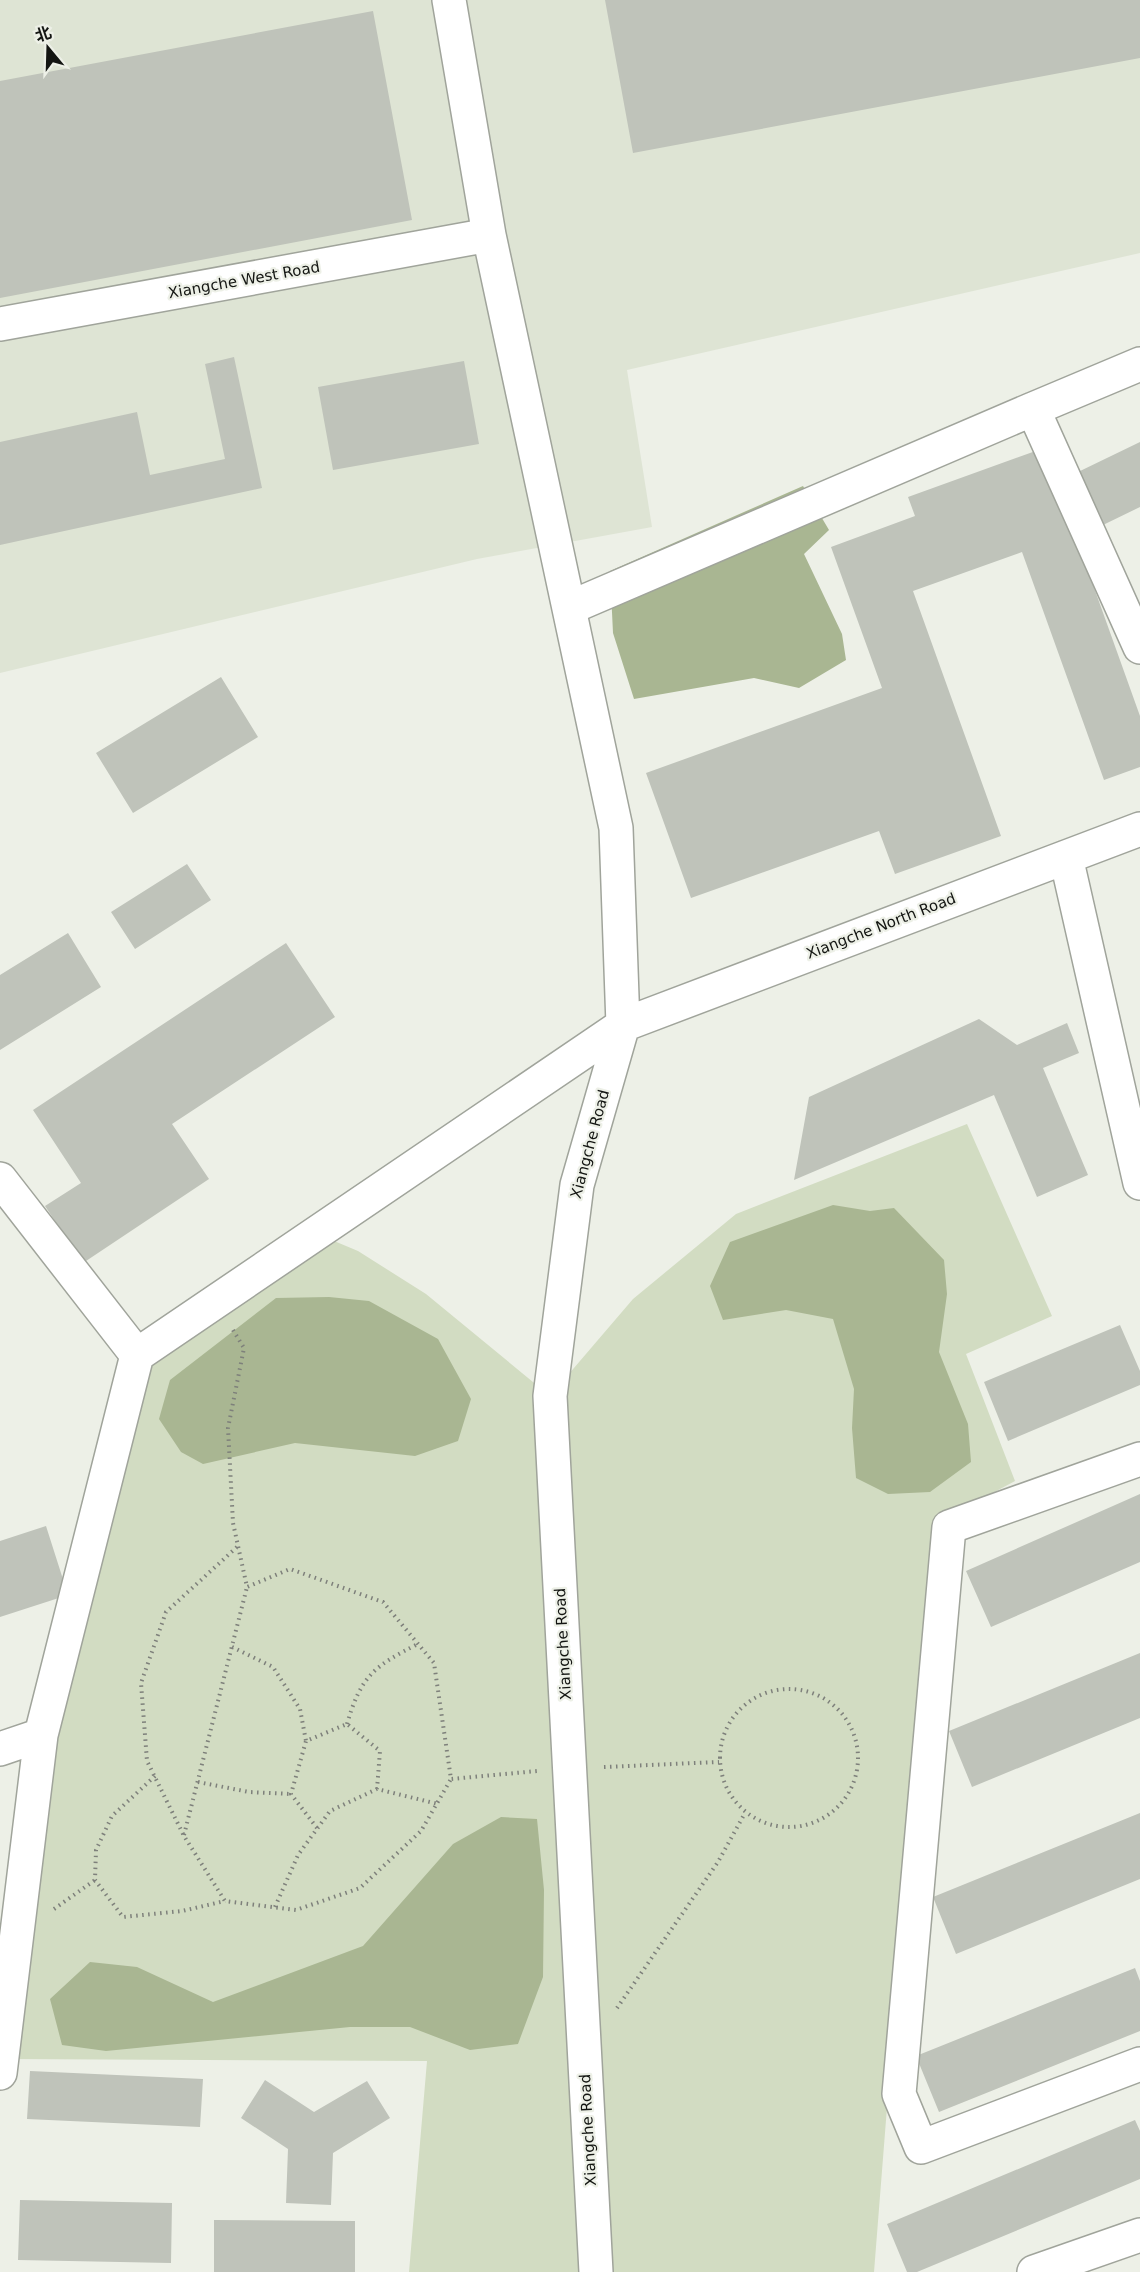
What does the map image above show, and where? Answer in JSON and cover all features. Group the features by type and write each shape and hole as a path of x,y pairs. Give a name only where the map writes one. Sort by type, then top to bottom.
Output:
{"street":[{"name":"Xiangche Road","path":"449,0 489,235 616,828 623,1024 576,1185 550,1396 596,2272"},
{"name":"Xiangche West Road","path":"0,324 489,235"},
{"path":"569,608 1140,364"},
{"path":"1033,409 1140,647"},
{"name":"Xiangche North Road","path":"136,1355 623,1024 1140,829"},
{"path":"1066,857 1140,1183"},
{"path":"0,1179 136,1355 41,1735 0,2073"},
{"path":"1140,1459 949,1527 899,2094 921,2147 1140,2064"},
{"path":"0,1749 41,1735"},
{"path":"1034,2272 1140,2235"}],"path":[{"path":"184,1836 247,1587 233,1523 228,1428 244,1348 216,1301"},
{"path":"225,1901 184,1836 147,1761 141,1683 166,1612 237,1546"},
{"path":"155,1776 112,1816 96,1850 95,1880 123,1917 182,1911 225,1901 296,1911 360,1888 421,1831 451,1779 434,1663 383,1602 291,1569 247,1587"},
{"path":"347,1724 356,1695 381,1662 418,1644"},
{"path":"232,1647 273,1667 300,1709 306,1741 291,1794"},
{"path":"794,1688 817,1694 837,1707 851,1725 858,1748 857,1772 849,1794 833,1812 813,1824 789,1828 766,1824 745,1813 732,1799 722,1781 719,1762 721,1738 732,1717 749,1700 770,1690 794,1688"},
{"path":"306,1741 347,1724"},
{"path":"347,1724 380,1751 377,1789"},
{"path":"451,1779 569,1768 719,1762"},
{"path":"198,1782 249,1792 291,1794 317,1828"},
{"path":"275,1907 298,1855 330,1811 377,1789 438,1804"},
{"path":"584,2056 718,1862 745,1813"},
{"path":"21,1905 55,1909 95,1880"}],"shaded area":[{"path":"0,0 1140,0 1140,253 627,370 652,527 477,559 0,673"},
{"path":"967,1124 1052,1316 966,1354 1015,1481 933,1525 874,2272 409,2272 427,2061 3,2059 41,1735 137,1355 315,1233 358,1251 426,1294 550,1396 633,1299 736,1214"}],"green space":[{"path":"803,486 829,530 804,554 842,634 846,660 799,688 754,678 634,699 613,633 610,571"},
{"path":"833,1205 870,1211 894,1208 944,1260 947,1294 939,1352 968,1424 971,1462 930,1492 888,1494 856,1478 852,1428 854,1389 833,1319 786,1310 723,1320 710,1286 730,1242"},
{"path":"329,1297 369,1301 438,1339 471,1399 458,1441 415,1456 295,1443 203,1464 181,1452 159,1419 170,1380 276,1298"},
{"path":"501,1817 537,1819 544,1890 543,1977 518,2044 470,2050 410,2027 350,2027 106,2051 62,2045 50,1999 90,1962 137,1967 213,2002 363,1946 453,1844"}],"building":[{"path":"605,0 1140,0 1140,58 633,153"},
{"path":"373,11 412,220 0,298 0,81"},
{"path":"234,357 262,488 0,545 0,442 137,412 150,475 225,459 205,364"},
{"path":"464,361 479,444 333,470 318,387"},
{"path":"1140,442 1140,507 1103,525 1078,472"},
{"path":"1044,448 1140,716 1140,767 1104,780 1022,552 913,591 1001,836 895,874 879,831 691,898 646,773 882,688 831,547 915,516 908,497"},
{"path":"221,677 258,737 133,813 96,753"},
{"path":"187,864 211,900 135,949 111,912"},
{"path":"68,933 101,987 0,1050 0,975"},
{"path":"286,943 335,1017 172,1124 209,1179 83,1263 45,1206 81,1183 33,1110"},
{"path":"979,1019 1017,1045 1067,1023 1079,1053 1043,1068 1088,1175 1037,1197 994,1095 794,1180 809,1097"},
{"path":"1120,1325 1140,1371 1140,1385 1008,1441 984,1382"},
{"path":"1140,1494 1140,1562 991,1627 966,1571"},
{"path":"46,1526 68,1595 0,1617 0,1541"},
{"path":"1140,1653 1140,1718 972,1787 949,1731"},
{"path":"1140,1813 1140,1879 956,1954 933,1897"},
{"path":"1135,1968 1140,1981 1140,2031 939,2112 916,2056"},
{"path":"30,2071 203,2079 200,2127 27,2119"},
{"path":"265,2080 314,2112 367,2081 390,2118 333,2153 331,2205 286,2203 288,2149 241,2118"},
{"path":"1135,2120 1140,2131 1140,2179 917,2272 907,2272 887,2224"},
{"path":"20,2200 172,2203 171,2263 18,2260"},
{"path":"214,2220 355,2221 355,2272 214,2272"}]}
